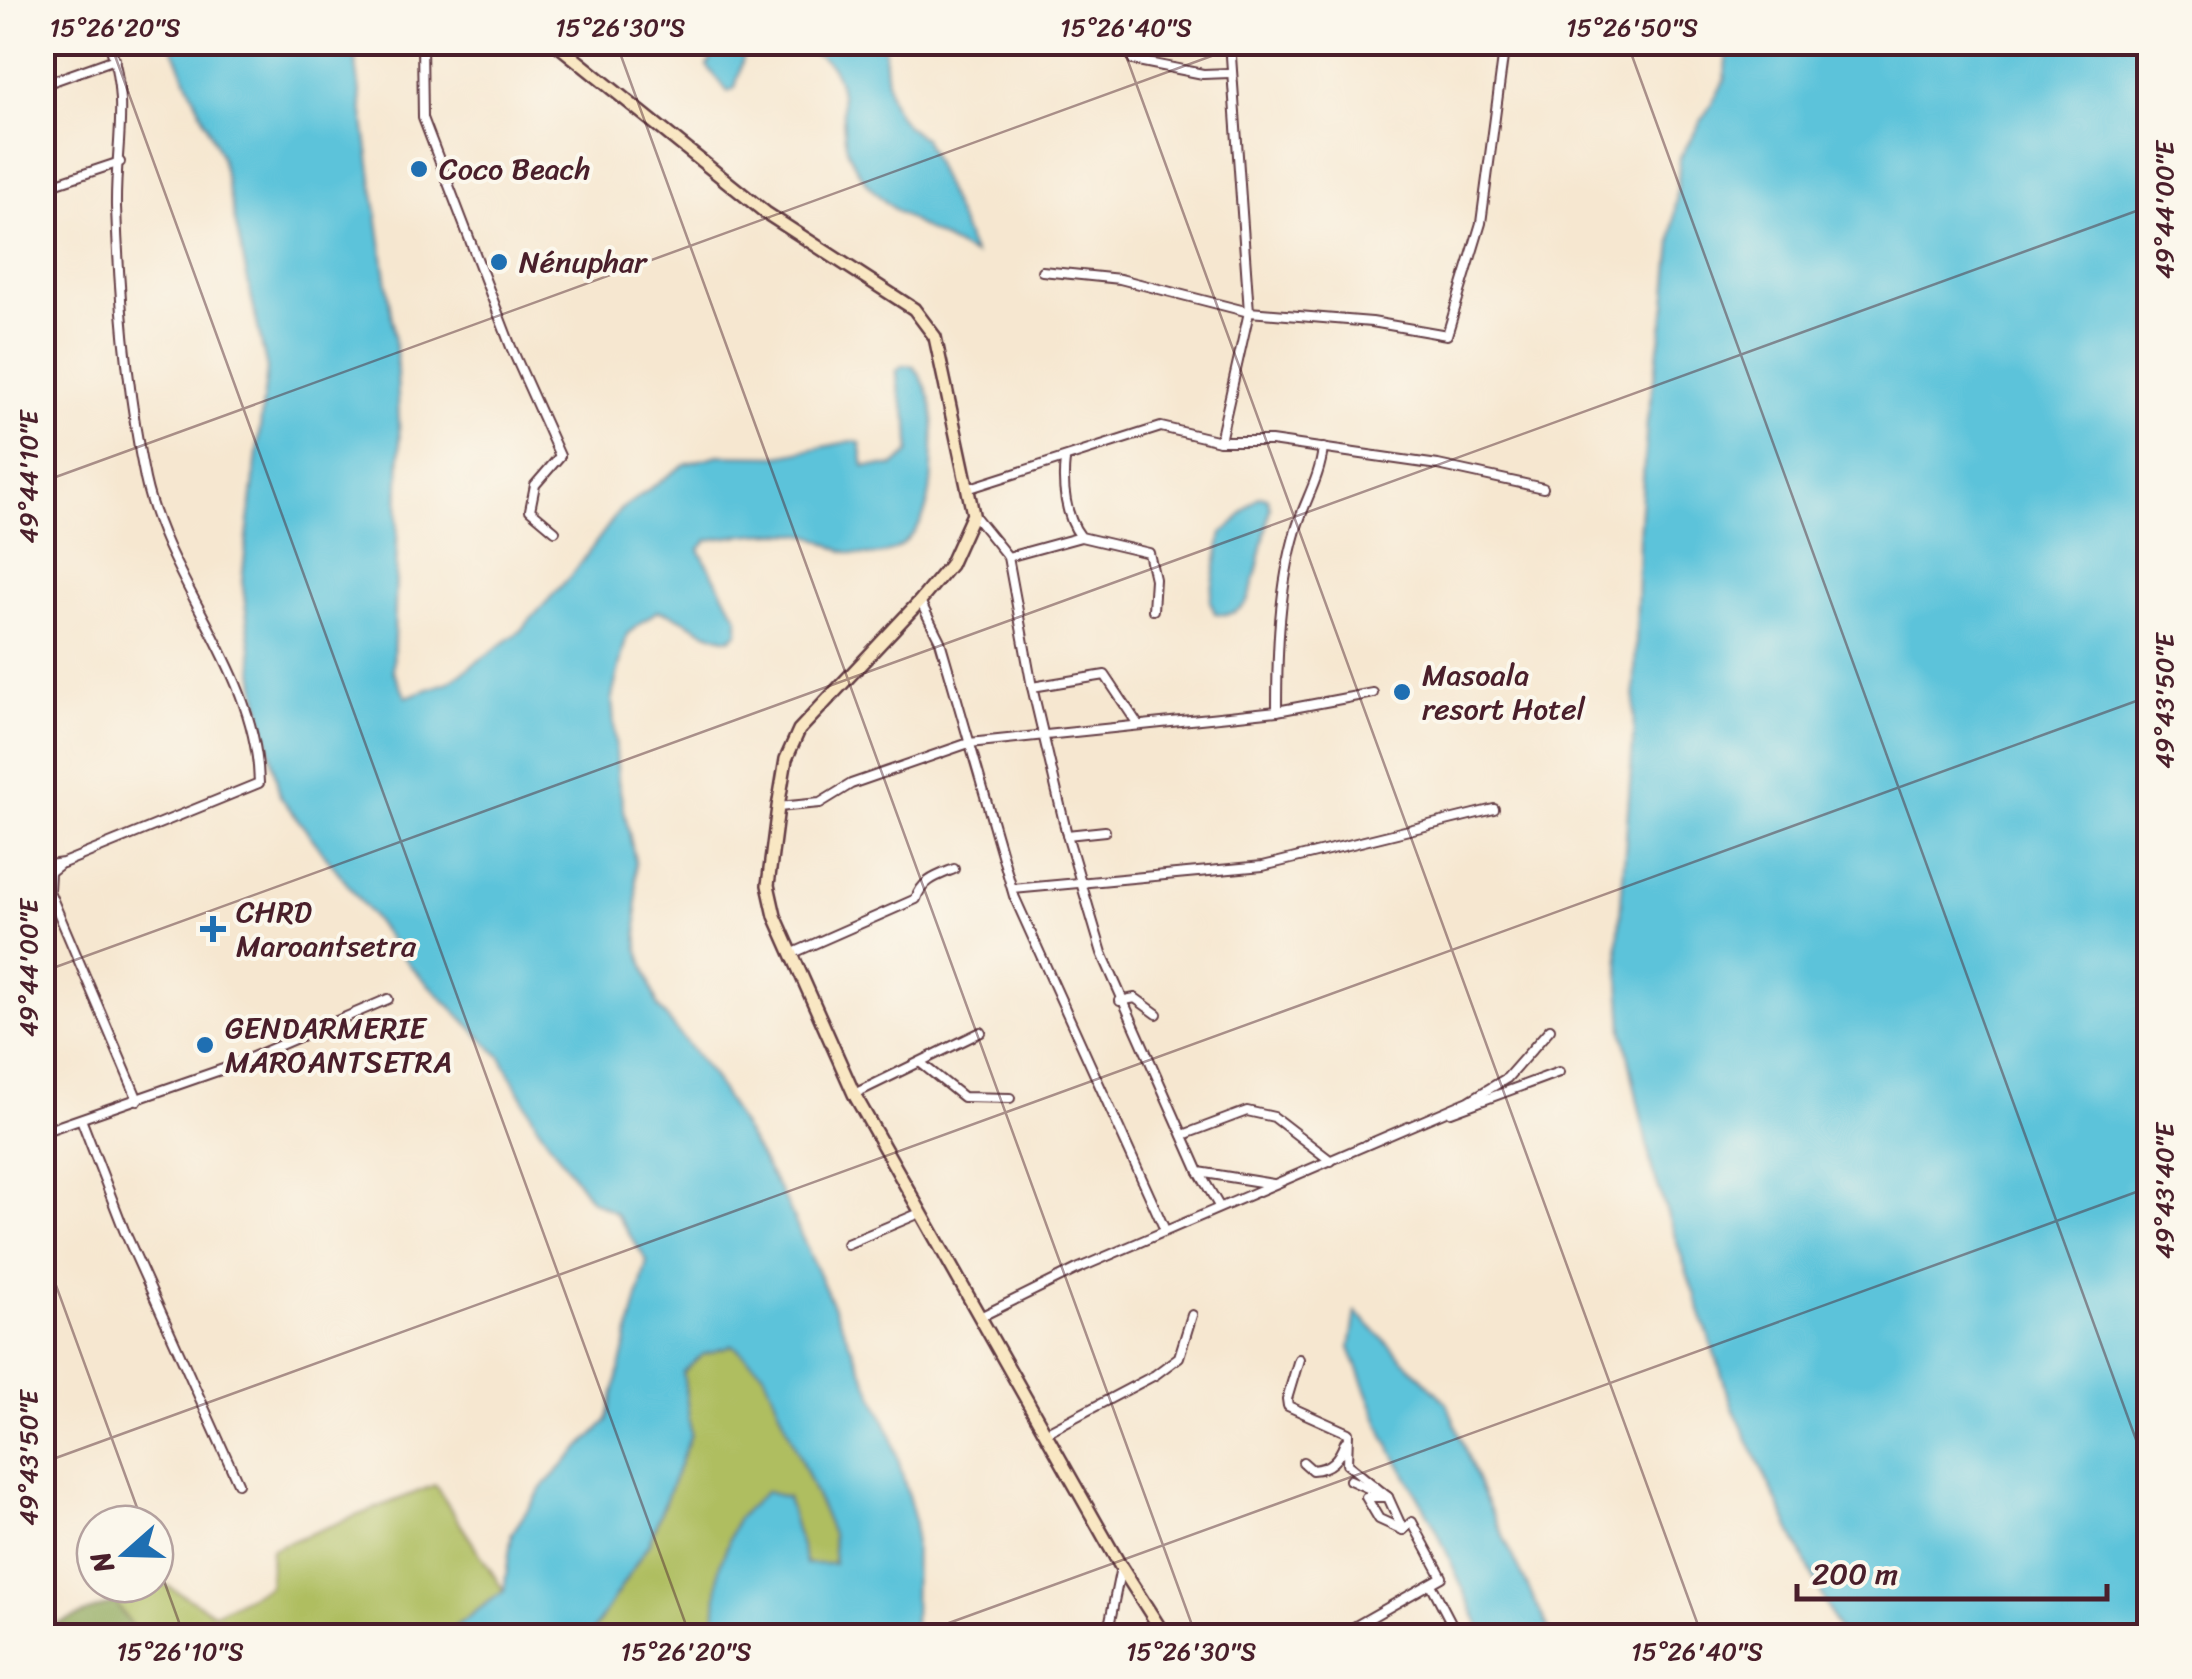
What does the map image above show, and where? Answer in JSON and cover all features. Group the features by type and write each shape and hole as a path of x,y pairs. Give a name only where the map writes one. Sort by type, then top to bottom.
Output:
{"main road":[{"path":"554,42 766,214 914,309 934,337 973,514 950,565 799,730 786,759 768,885 791,954 854,1094 1121,1567 1166,1636"}],"street":[{"path":"109,42 123,102 116,208 125,336 146,482 174,561 236,684 259,783 63,863 50,872 49,891 138,1100"},
{"path":"422,42 422,118 512,348 560,456 535,485 530,510 555,531"},
{"path":"1128,42 1134,60 1149,67 1230,73"},
{"path":"1220,441 1250,312 1230,42"},
{"path":"1042,271 1120,280 1250,312 1372,322 1446,335 1481,222 1505,42"},
{"path":"42,85 114,59"},
{"path":"42,188 120,162"},
{"path":"970,488 1161,427 1220,441 1323,448 1543,488"},
{"path":"1277,711 1284,590 1296,529 1320,472 1323,448"},
{"path":"1065,460 1065,493 1082,538"},
{"path":"973,514 1008,556 1032,686 1079,884 1120,1001 1199,1172 1219,1206"},
{"path":"1008,556 1082,538 1149,552 1156,579 1154,610"},
{"path":"920,602 940,641 1013,889 1165,1230"},
{"path":"1032,686 1105,675 1137,723"},
{"path":"778,807 820,803 851,784 969,744 1277,711 1373,693"},
{"path":"1013,889 1263,866 1494,810"},
{"path":"1067,836 1105,831"},
{"path":"42,866 63,863"},
{"path":"791,954 884,916 916,898 920,887 929,880 954,869"},
{"path":"1120,1001 1136,998 1156,1014"},
{"path":"42,1132 229,1068 388,999"},
{"path":"982,1316 1219,1206 1469,1101 1507,1078 1550,1030"},
{"path":"854,1094 981,1032"},
{"path":"922,1064 963,1097 1010,1098"},
{"path":"1423,1120 1471,1108 1559,1072"},
{"path":"1183,1135 1247,1110 1274,1118 1330,1161"},
{"path":"81,1119 124,1230 238,1482"},
{"path":"1199,1172 1273,1184"},
{"path":"847,1244 920,1213"},
{"path":"1045,1433 1155,1376 1179,1356 1192,1316"},
{"path":"1299,1360 1286,1399 1288,1406 1348,1434"},
{"path":"1304,1462 1312,1470 1324,1470 1340,1457 1348,1434"},
{"path":"1348,1434 1347,1464 1388,1497 1402,1530"},
{"path":"1350,1480 1388,1497"},
{"path":"1388,1497 1366,1497 1379,1520 1402,1530"},
{"path":"1338,1636 1442,1578 1412,1522 1402,1530"},
{"path":"1107,1636 1121,1567"},
{"path":"1432,1586 1458,1636"}],"green space":[{"path":"733,1345 764,1372 832,1534 834,1565 806,1564 787,1498 712,1625 714,1636 590,1636 649,1543 691,1434 683,1372 702,1355"},
{"path":"435,1485 504,1591 442,1636 138,1636 116,1604 175,1604 175,1590 214,1613 269,1586 271,1549"},
{"path":"116,1604 138,1636 43,1636 43,1629"}],"water":[{"path":"721,42 884,43 887,85 895,110 902,121 924,138 974,255 903,216 860,174 846,144 840,88 830,65 812,53 752,51 744,55 735,88 728,92 707,66"},
{"path":"170,43 353,43 396,349 400,448 393,671 406,697 449,682 519,632 574,572 620,510 685,464 719,455 779,456 852,441 860,443 864,466 894,466 909,453 910,440 897,370 903,365 913,366 922,379 932,404 934,428 930,489 920,523 910,537 883,553 865,555 796,534 708,540 699,550 738,618 738,632 730,639 718,636 657,611 627,634 612,697 618,781 635,861 638,948 658,1007 713,1077 785,1200 891,1434 915,1521 914,1636 714,1636 719,1567 737,1519 766,1491 787,1498 806,1564 834,1564 832,1534 764,1372 733,1345 702,1355 683,1372 691,1434 649,1543 590,1636 442,1636 504,1591 512,1533 545,1484 607,1421 647,1261 615,1213 590,1199 538,1126 501,1057 410,966 280,796 257,692 242,580 267,369 221,156"},
{"path":"1729,43 2149,43 2149,1636 1841,1636 1733,1408 1652,1169 1623,1030 1618,945 1633,743 1639,537 1647,421 1666,305 1680,158 1725,80"},
{"path":"1260,496 1267,498 1270,507 1249,597 1235,612 1215,613 1210,601 1222,533"},
{"path":"1356,1312 1447,1403 1482,1493 1552,1636 1484,1636 1435,1526 1385,1438 1350,1348"}],"place":[{"name":"Coco Beach","path":"419,169"},
{"name":"Nénuphar","path":"499,262"},
{"name":"Masoala resort Hotel","path":"1402,692"},
{"name":"CHRD Maroantsetra","path":"213,929"},
{"name":"GENDARMERIE MAROANTSETRA","path":"205,1045"}]}
